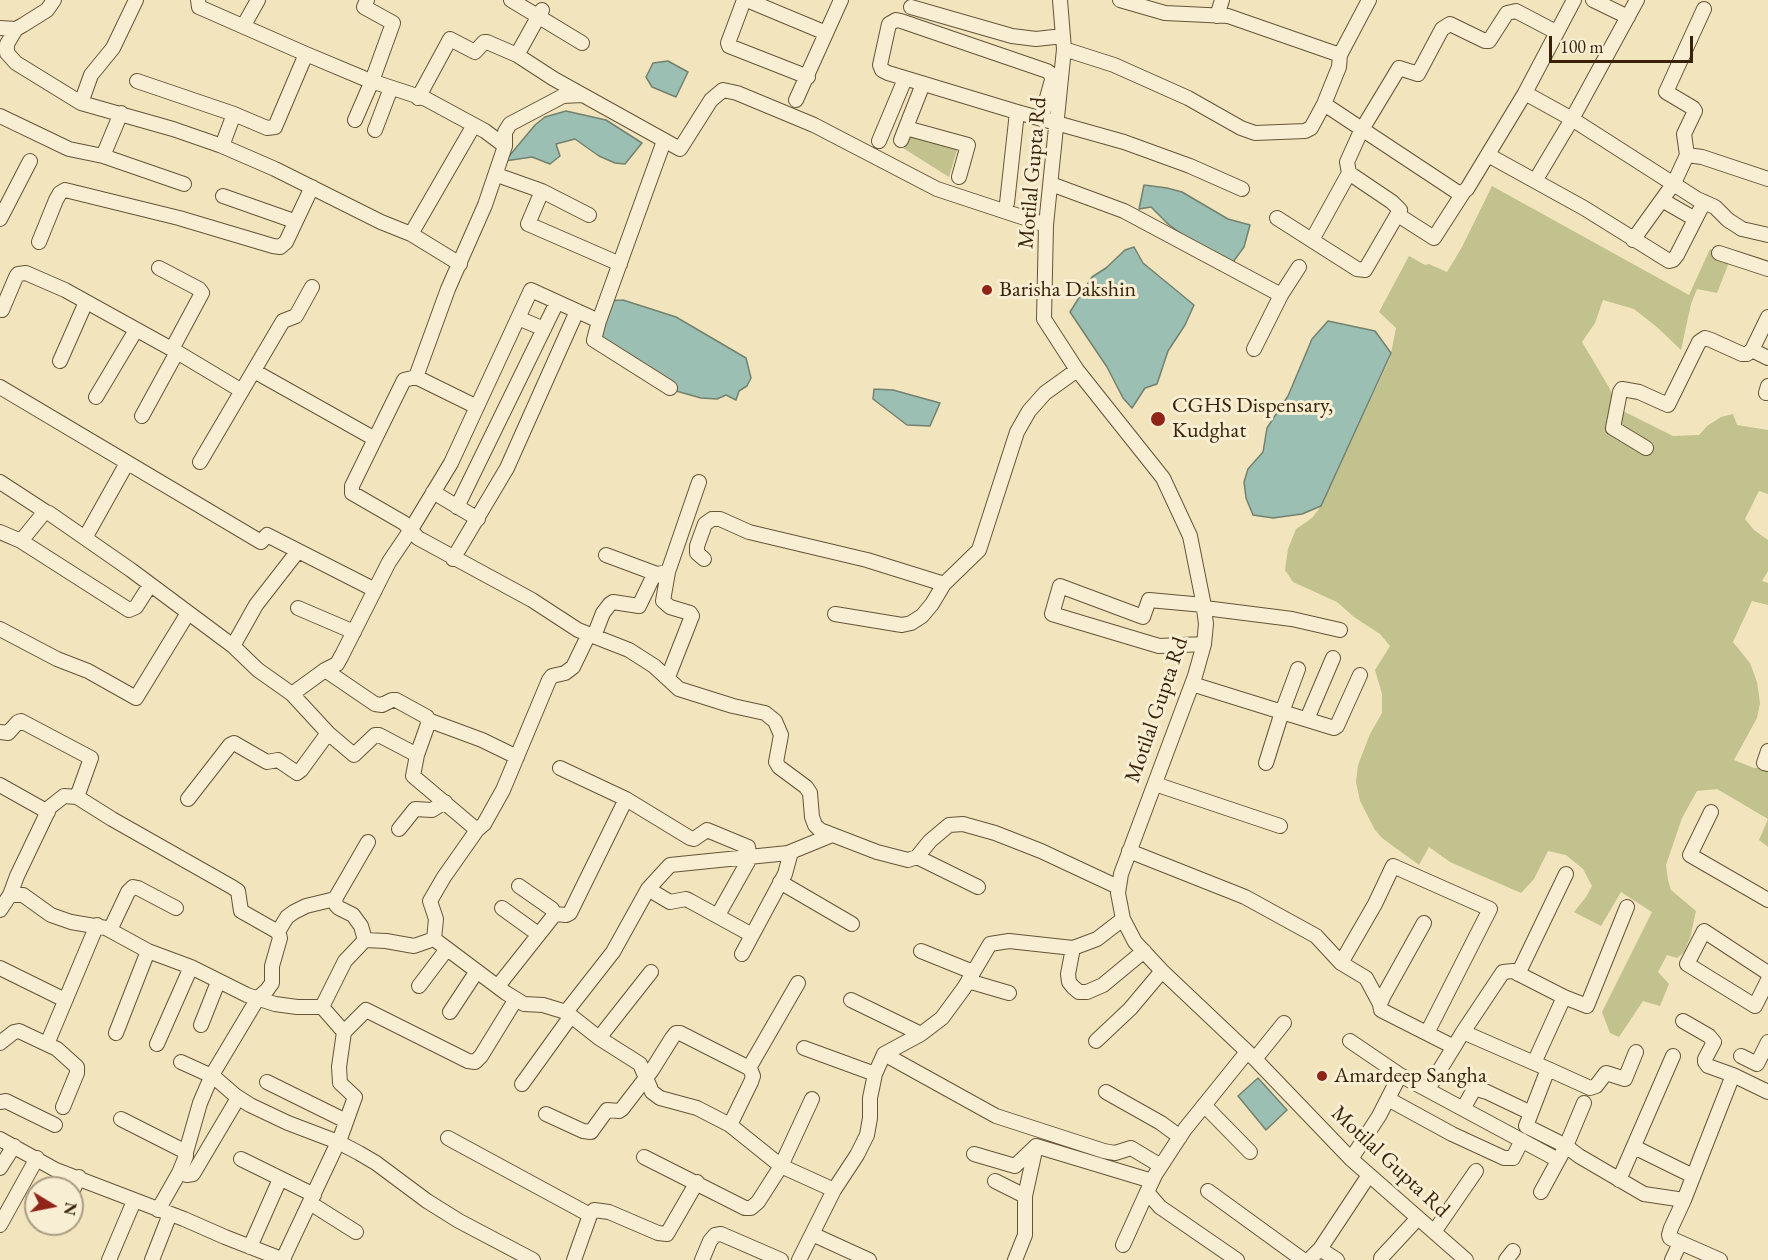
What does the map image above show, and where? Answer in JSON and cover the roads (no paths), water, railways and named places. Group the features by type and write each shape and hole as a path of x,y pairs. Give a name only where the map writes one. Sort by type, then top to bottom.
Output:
{"street":[{"path":"54,0 47,10 16,29 7,44 7,53 16,63 81,103 121,113 222,146 411,234 460,264"},
{"path":"81,103 91,75 113,48 136,0"},
{"path":"198,0 199,7 306,54 372,81 426,99 485,131 505,146"},
{"path":"244,25 258,0"},
{"path":"355,120 393,23 364,7 367,0"},
{"path":"512,0 541,12 582,43"},
{"path":"808,77 731,48 728,43 746,0 826,33"},
{"path":"796,100 841,0"},
{"name":"Motilal Gupta Rd","path":"1060,0 1064,42 1058,123 1046,225 1044,319 1077,370 1163,478 1190,536 1204,607 1204,644 1192,684 1121,874 1118,893 1123,919 1136,942 1162,971 1207,1012 1351,1159 1466,1260"},
{"path":"1120,0 1165,13 1228,16 1340,55"},
{"path":"1217,16 1222,0"},
{"path":"911,7 1012,36 1064,42 1188,98 1241,128 1256,132 1305,131 1311,128 1324,104 1339,67 1340,55 1369,0"},
{"path":"1398,215 1434,238 1525,93 1574,0"},
{"path":"1593,0 1628,18"},
{"path":"1535,181 1637,0"},
{"path":"1633,240 1674,183 1688,155 1683,134 1695,111 1666,92 1704,9"},
{"path":"1312,240 1349,173 1347,162 1363,130 1399,68 1418,74 1446,25 1450,24 1489,41 1507,13 1516,11 1556,32"},
{"path":"517,55 541,12"},
{"path":"1041,119 1052,80 1047,70 896,20 889,24 880,65 882,70 905,79 1041,119 1124,142 1190,166 1242,189"},
{"path":"0,28 16,29"},
{"path":"418,98 450,39 475,52 484,42 488,42 517,55 582,95 680,149 711,100 723,90 737,93 814,125 937,189 1046,225"},
{"path":"137,81 234,114 267,128 274,127 306,54"},
{"path":"879,141 905,79"},
{"path":"923,84 903,134 968,145 959,177"},
{"path":"375,130 391,88"},
{"path":"1525,93 1572,119 1615,148 1715,207 1728,220 1742,229 1768,235"},
{"path":"416,377 448,289 497,175 505,146 505,132 510,124 563,96 582,95"},
{"path":"1324,104 1458,193 1463,193"},
{"path":"1007,203 1017,112"},
{"path":"103,156 121,113"},
{"path":"222,146 234,114"},
{"path":"0,117 69,149 103,156 184,184"},
{"path":"411,234 474,125"},
{"path":"664,141 594,340 670,388"},
{"path":"1488,155 1584,208 1670,261 1673,260 1704,202"},
{"path":"1688,155 1702,157 1768,179"},
{"path":"0,219 6,190 30,161"},
{"path":"1277,218 1358,269 1365,270 1400,210 1349,173"},
{"path":"497,175 542,191 589,215"},
{"path":"1052,184 1124,211 1281,295"},
{"path":"39,242 56,200 65,190 214,227 280,247 286,242 312,187"},
{"path":"542,191 528,224 620,264"},
{"path":"223,196 294,221"},
{"path":"1662,200 1695,219"},
{"path":"1719,253 1768,269"},
{"path":"1254,349 1281,295 1299,267"},
{"path":"142,416 202,293 199,289 159,268"},
{"path":"2,310 16,277 22,273 65,290 242,392"},
{"path":"200,462 283,321 296,316 312,287"},
{"path":"292,694 337,664 389,562 451,463 531,290 599,321"},
{"path":"60,361 86,302"},
{"path":"458,507 557,302"},
{"path":"453,559 507,468 577,311"},
{"path":"1646,448 1613,428 1622,389 1639,392 1668,405 1699,342 1704,338 1712,339 1742,354 1747,354 1752,350 1768,317"},
{"path":"518,318 544,329"},
{"path":"96,397 136,330"},
{"path":"1752,350 1768,358"},
{"path":"254,370 375,439"},
{"path":"835,614 902,625 911,623 927,610 944,584 979,550 1017,432 1029,411 1044,393 1077,370"},
{"path":"477,407 416,377 404,380 352,486 352,493 404,523 418,538 453,559 532,600 578,630 629,651 668,677 679,689 733,706 765,713 775,721 780,735 776,762 810,793 815,825 832,835 908,860 916,857 949,825 963,824 1032,847 1119,887"},
{"path":"0,387 261,542 267,535 375,590"},
{"path":"85,538 127,463"},
{"path":"0,482 85,538 232,646 258,670 292,694 328,733 354,755 375,735 380,735 417,755"},
{"path":"668,677 692,616 686,611 664,604 663,573 699,482"},
{"path":"433,492 478,519"},
{"path":"21,541 46,512"},
{"path":"704,559 697,553 697,546 705,524 711,519 720,519 749,532 867,560 944,584"},
{"path":"0,532 21,541 129,610 135,608 150,585"},
{"path":"232,646 256,605 298,551"},
{"path":"606,555 663,573"},
{"path":"434,939 436,919 430,901 444,877 477,830 484,824 503,790 549,680 552,676 565,673 573,667 613,602 639,606 652,579 663,573"},
{"path":"1204,644 1159,646 1052,614 1060,586 1143,617 1149,600 1292,619 1340,630"},
{"path":"298,608 354,632"},
{"path":"0,629 57,659 88,671 136,698 188,613"},
{"path":"1306,719 1333,658"},
{"path":"1266,763 1299,669"},
{"path":"325,670 375,704 382,705 392,699 396,700 424,715 428,720 482,740 517,757"},
{"path":"1192,684 1328,727 1336,727 1360,675"},
{"path":"428,720 412,776 477,830"},
{"path":"0,732 8,733 21,721 91,758 77,797"},
{"path":"188,799 230,745 234,743 263,760 270,762 278,760 299,772 328,733"},
{"path":"1768,751 1764,763 1768,764"},
{"path":"560,768 626,799 690,838 694,839 706,830 746,845 750,850 750,858 718,915"},
{"path":"1155,784 1280,826"},
{"path":"0,785 48,812"},
{"path":"3,903 48,812 64,796 77,797 238,891 241,911 278,932 280,938 272,966 272,983 258,998 212,1075 200,1103 186,1156 164,1212 152,1260"},
{"path":"555,914 570,913 626,799"},
{"path":"399,829 415,809 432,810 445,802"},
{"path":"1711,812 1690,855 1768,900"},
{"path":"522,1084 613,952 648,890 670,865 791,852 832,835"},
{"path":"365,940 361,926 353,915 336,905 336,899 368,842"},
{"path":"1129,851 1245,897 1316,936 1341,963 1366,978 1381,1010 1454,1047"},
{"path":"742,954 780,882 791,852"},
{"path":"916,857 978,887"},
{"path":"1341,963 1375,904 1393,866 1490,909 1427,1033"},
{"path":"1518,974 1566,874"},
{"path":"780,882 852,924"},
{"path":"519,886 552,909 555,914"},
{"path":"47,1044 65,1000 104,928 128,892 133,887 138,888 176,908"},
{"path":"648,890 670,902 686,899 752,935"},
{"path":"3,903 22,895 51,915 71,922 104,928 148,951 191,967 218,982 258,998 286,1006 322,1006 344,1032"},
{"path":"278,932 287,917 294,912 306,906 336,899"},
{"path":"1428,1089 1462,1032 1503,972 1510,970 1587,1006 1627,907"},
{"path":"502,908 538,934"},
{"path":"498,986 555,914"},
{"path":"799,1260 834,1190 867,1135 870,1098 875,1074 884,1054 921,1034 942,1018 990,944 1000,941 1073,948 1097,939 1123,919"},
{"path":"1380,1004 1424,923"},
{"path":"1766,990 1755,1006 1687,964 1704,931 1768,972"},
{"path":"322,1006 345,961 365,940 414,946 434,939"},
{"path":"434,939 524,1004 543,1005 569,1014 599,1038 640,1064 652,1092 660,1098 697,1108 730,1125 781,1166 834,1190"},
{"path":"1073,948 1069,982 1079,992 1087,992 1103,985 1144,951"},
{"path":"419,986 447,949"},
{"path":"116,1033 148,951"},
{"path":"921,951 1008,993"},
{"path":"156,1044 191,967"},
{"path":"0,968 65,1000"},
{"path":"450,1012 477,971"},
{"path":"1096,1041 1130,1009 1162,971"},
{"path":"599,1038 651,972"},
{"path":"201,1025 218,982"},
{"path":"748,1068 798,983"},
{"path":"1534,1063 1564,997"},
{"path":"84,1179 257,1253 283,1260 338,1142 355,1097 340,1083 339,1067 344,1032 366,1010 468,1061 475,1062 516,999"},
{"path":"851,1000 921,1034"},
{"path":"1683,1021 1709,1036 1714,1042 1705,1062 1708,1066 1768,1092"},
{"path":"1123,1245 1149,1187 1180,1137 1204,1105 1284,1023"},
{"path":"0,1043 14,1032 19,1032 62,1053 78,1069 63,1107"},
{"path":"1462,1032 1590,1088 1596,1086 1606,1073 1625,1079 1636,1052"},
{"path":"546,1114 583,1131 591,1132 608,1110 622,1109 652,1070 676,1033 680,1033 748,1068 753,1076 730,1125"},
{"path":"1350,1041 1400,1075 1558,1160"},
{"path":"1741,1056 1757,1064 1768,1042"},
{"path":"804,1048 875,1074"},
{"path":"884,1054 996,1116 1104,1151 1115,1153 1131,1148 1161,1166"},
{"path":"1619,1180 1673,1056"},
{"path":"182,1062 212,1075 238,1098 288,1123 338,1142 376,1163 427,1201 459,1221 533,1260"},
{"path":"1548,1069 1526,1126 1566,1146 1644,1194 1684,1200"},
{"path":"1351,1159 1400,1075"},
{"path":"1720,1260 1680,1243 1670,1238 1669,1235 1733,1075"},
{"path":"267,1082 346,1121"},
{"path":"1463,1109 1473,1091 1477,1089 1531,1113"},
{"path":"1106,1092 1151,1117 1180,1137"},
{"path":"179,1173 193,1174 238,1098"},
{"path":"644,1157 745,1208 751,1208 759,1202 781,1166 812,1099"},
{"path":"1388,1099 1452,1134 1504,1158 1513,1158 1522,1140"},
{"path":"0,1102 6,1101 55,1125"},
{"path":"1541,1192 1566,1146 1584,1103"},
{"path":"1204,1105 1250,1152"},
{"path":"121,1119 186,1152"},
{"path":"448,1138 590,1215"},
{"path":"0,1139 56,1170 76,1176"},
{"path":"0,1168 14,1146"},
{"path":"974,1154 1015,1166 1036,1146"},
{"path":"1036,1146 1149,1187 1160,1207 1237,1260"},
{"path":"1015,1260 1025,1234 1025,1196 1036,1146"},
{"path":"1634,1147 1693,1176"},
{"path":"0,1225 37,1158"},
{"path":"241,1159 312,1199 356,1232"},
{"path":"1434,1232 1476,1171"},
{"path":"1309,1260 1320,1249 1370,1175"},
{"path":"257,1253 280,1179"},
{"path":"995,1181 1025,1196"},
{"path":"574,1260 590,1215 594,1210 601,1210 658,1233 667,1234 697,1182"},
{"path":"1208,1191 1302,1260"},
{"path":"109,1260 134,1201"},
{"path":"1381,1258 1418,1218"},
{"path":"702,1260 710,1241 715,1235 721,1234 781,1260"},
{"path":"812,1234 869,1260"},
{"path":"1672,1260 1680,1243"},
{"path":"1320,1249 1337,1260"}],"water":[{"path":"668,61 688,72 676,97 652,87 646,77 653,63"},
{"path":"566,111 606,120 642,143 625,164 615,163 599,156 575,139 556,144 560,156 550,164 532,157 505,161 535,125 545,117"},
{"path":"1144,185 1182,192 1228,219 1250,225 1244,247 1233,262 1195,244 1168,224 1151,207 1139,209"},
{"path":"1134,247 1143,263 1194,305 1185,325 1168,351 1157,384 1145,388 1132,408 1123,398 1107,367 1070,312 1092,277 1106,268 1125,250"},
{"path":"623,300 676,317 746,358 751,378 747,386 739,391 736,400 726,395 717,399 701,398 676,391 595,333 603,301"},
{"path":"1328,321 1375,331 1391,353 1321,506 1302,514 1273,518 1253,515 1246,498 1244,482 1248,469 1263,452 1267,428 1288,396 1312,339"},
{"path":"874,389 893,390 940,403 930,426 907,425 873,399"},
{"path":"1258,1078 1287,1110 1266,1130 1238,1096"}],"place":[{"name":"Barisha Dakshin","path":"987,290"},
{"name":"CGHS Dispensary, Kudghat","path":"1158,419"},
{"name":"Amardeep Sangha","path":"1322,1076"}]}
